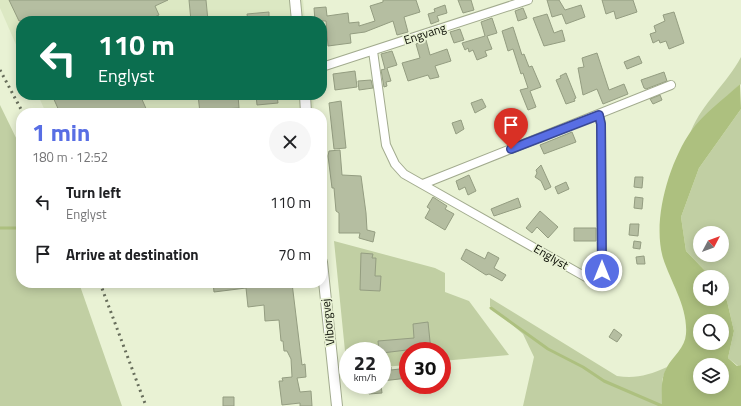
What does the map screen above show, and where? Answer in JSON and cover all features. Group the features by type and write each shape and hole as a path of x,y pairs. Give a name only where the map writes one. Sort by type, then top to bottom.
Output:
{"street":[{"path":"295,0 297,16"},
{"name":"Engvang","path":"327,65 528,0"},
{"name":"Englyst","path":"373,51 386,145 395,164 404,174 595,281 600,277 602,271 601,124 599,115"},
{"path":"423,184 671,85"},
{"name":"Viborgvej","path":"325,288 337,406"}],"shaded area":[{"path":"0,0 303,0 305,16 16,16 16,45 0,8"},
{"path":"741,57 741,85 740,84 691,131 708,102 729,76"},
{"path":"740,84 741,109 699,168 681,217 686,251 693,258 693,262 697,262 704,270 693,270 693,306 728,306 734,331 728,358 693,358 693,394 729,394 729,359 737,366 741,365 741,406 662,406 663,376 669,363 683,344 686,334 686,324 682,305 663,258 660,243 661,210 670,175 683,144 696,124"},
{"path":"40,100 313,100 314,108 44,108"},
{"path":"0,105 16,138 16,288 81,288 122,406 0,406"},
{"path":"741,109 741,365 738,366 728,358 734,331 728,306 729,270 704,270 697,262 729,262 729,226 693,226 693,258 686,251 681,217 699,168"},
{"path":"334,241 435,268 445,273 445,292 469,301 509,355 451,360 451,342 399,342 399,366 391,366 391,342 344,342"},
{"path":"490,298 617,376 642,376 667,367 662,380 662,406 523,406 534,357 523,334 490,306"}],"building":[{"path":"9,0 168,0 155,6 159,15 157,16 17,16"},
{"path":"189,0 206,0 208,16 191,16"},
{"path":"383,0 416,0 420,12 404,17 408,32 397,35 393,21 365,32 350,34 351,43 328,46 327,16 348,13 349,23 359,22 359,26 375,21 370,6 383,2"},
{"path":"458,0 471,0 474,10 463,13"},
{"path":"547,0 559,0 565,10 581,5 585,17 566,24 562,14 552,17"},
{"path":"602,0 633,0 637,12 616,19 614,11 606,14"},
{"path":"445,5 447,13 437,16 439,21 431,24 428,14 435,12 434,9"},
{"path":"326,7 327,16 315,16 314,8"},
{"path":"523,8 527,18 518,21 515,11"},
{"path":"269,12 269,16 247,16 247,14"},
{"path":"674,12 684,43 669,49 666,41 660,43 659,40 653,43 650,34 656,32 654,26 665,21 663,15"},
{"path":"547,14 554,33 562,30 565,41 544,46 533,18"},
{"path":"492,18 497,33 487,36 492,49 485,51 487,56 477,60 473,50 469,52 468,48 465,50 462,43 485,36 481,22"},
{"path":"513,27 522,55 524,54 529,67 532,66 541,87 530,91 536,107 528,110 520,90 528,88 523,73 521,74 513,49 508,51 502,31"},
{"path":"460,29 464,40 454,43 450,32"},
{"path":"426,40 430,55 447,49 451,61 435,66 439,77 430,79 428,75 408,81 402,63 420,58 416,44"},
{"path":"392,51 397,65 387,68 391,81 386,82 387,86 384,87 381,70 385,69 381,54"},
{"path":"597,53 609,90 624,84 628,94 603,104 597,89 583,95 578,68 584,67 582,58"},
{"path":"639,56 642,63 627,69 624,62"},
{"path":"355,71 357,87 335,90 333,74"},
{"path":"664,72 667,81 646,89 644,88 641,80"},
{"path":"566,73 576,98 574,99 575,101 566,104 556,80 561,78 560,76"},
{"path":"371,80 373,88 359,90 358,81"},
{"path":"660,95 662,100 653,104 650,99"},
{"path":"482,99 486,107 475,113 471,103"},
{"path":"54,100 142,100 146,108 58,108"},
{"path":"199,100 238,100 239,108 199,108"},
{"path":"256,100 278,100 278,103 257,105"},
{"path":"341,101 346,148 334,149 329,103"},
{"path":"461,120 464,129 456,134 452,123"},
{"path":"572,132 576,142 544,154 540,145"},
{"path":"340,150 342,175 361,176 367,230 375,232 373,242 359,238 360,233 339,233 339,213 336,211 334,188 332,188 328,156 329,151"},
{"path":"541,165 551,187 545,190 541,181 535,177 537,173 536,170"},
{"path":"469,175 476,191 468,195 465,187 459,190 456,181"},
{"path":"635,177 643,177 642,188 634,187"},
{"path":"566,182 569,189 558,194 555,187"},
{"path":"433,197 447,206 445,209 454,214 445,230 425,218 430,209 427,207"},
{"path":"635,197 643,198 642,209 634,208"},
{"path":"518,198 521,207 494,216 491,209"},
{"path":"540,211 558,227 548,238 537,227 532,233 526,228"},
{"path":"630,224 639,224 638,236 629,235"},
{"path":"574,228 596,228 596,241 574,241"},
{"path":"634,241 641,242 640,249 633,248"},
{"path":"466,249 485,259 488,252 499,258 494,268 506,275 502,281 489,274 486,275 461,259"},
{"path":"361,253 373,254 372,258 376,258 375,276 381,276 380,291 360,290"},
{"path":"644,256 645,264 637,264 636,257"},
{"path":"214,288 246,288 214,292"},
{"path":"246,288 293,288 302,365 305,364 306,377 297,378 300,392 311,391 312,406 300,406 300,403 282,405 279,381 283,381 282,378 292,377 291,359 287,351 284,351 283,341 281,341 279,320 265,321 264,305 248,307"},
{"path":"428,322 430,342 399,342 399,351 391,352 391,342 378,342 414,338 413,324"},
{"path":"614,329 622,335 617,342 609,337"},
{"path":"399,369 399,379 391,380 391,370"},
{"path":"223,397 234,397 234,406 223,406"}],"waterway":[{"path":"0,228 16,228"},
{"path":"491,308 548,349 583,367 604,381 662,406"}],"railway":[{"path":"0,70 16,100"},
{"path":"16,100 20,108"},
{"path":"102,288 146,406"}],"route":[{"path":"511,149 599,115 601,124 602,271"}]}
